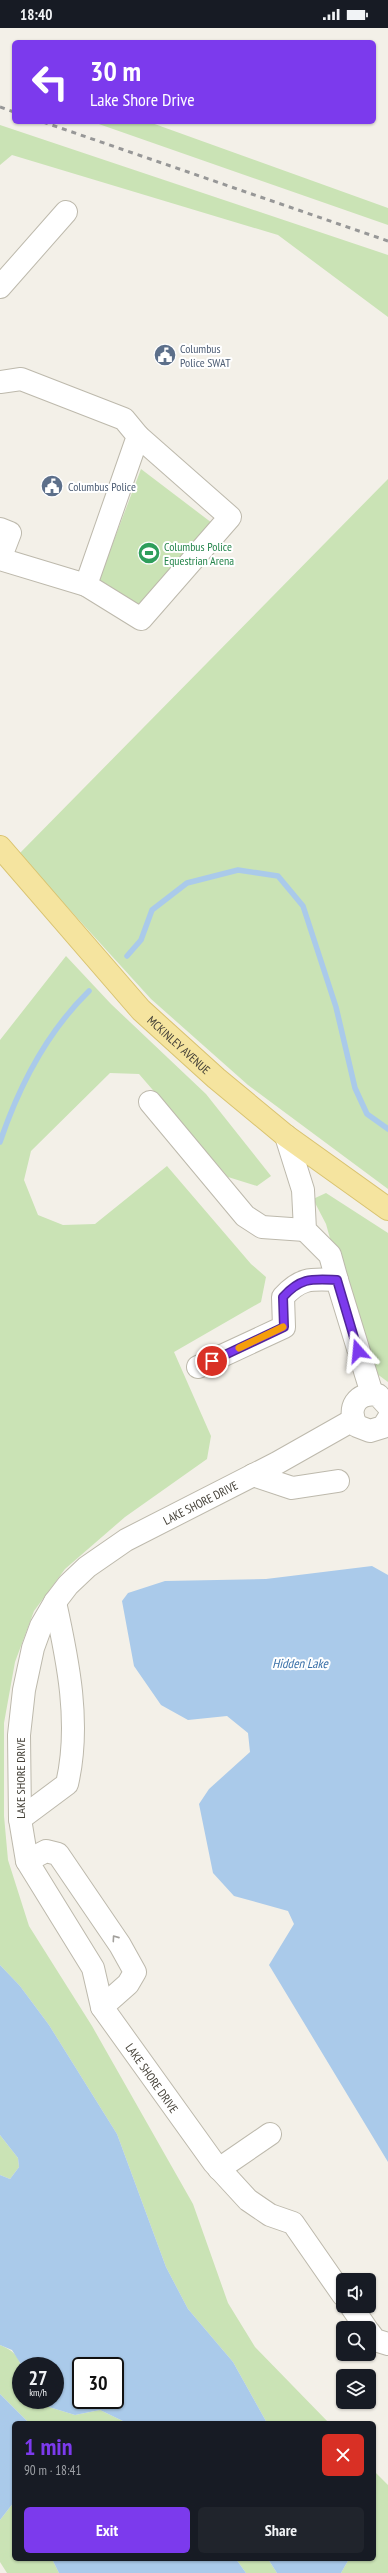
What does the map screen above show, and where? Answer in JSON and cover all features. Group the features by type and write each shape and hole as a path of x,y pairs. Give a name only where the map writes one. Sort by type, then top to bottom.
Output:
{"main road":[{"name":"MCKINLEY AVENUE","path":"0,847 141,1010 216,1078 286,1136 388,1209"}],"street":[{"path":"0,287 66,212"},
{"path":"0,382 21,379 124,419 138,436 230,517 141,620 86,585 0,559 10,533 0,528"},
{"path":"86,585 138,436"},
{"path":"150,1102 245,1216 262,1227 305,1230 330,1255 337,1280 385,1413 383,1427 370,1432 357,1426 353,1420 352,1408 355,1402 366,1395 385,1413"},
{"path":"286,1136 303,1190 305,1230"},
{"path":"198,1368 284,1327 283,1297 292,1287 306,1279 337,1280"},
{"name":"LAKE SHORE DRIVE","path":"336,2284 293,2223 270,2215 248,2200 219,2169 102,2007 92,1968 27,1861 20,1819 19,1735 24,1690 33,1648 55,1602 68,1585 87,1567 126,1540 253,1475 353,1420"},
{"path":"253,1475 292,1488 338,1481"},
{"path":"20,1819 67,1784 71,1767 73,1705 55,1602"},
{"path":"27,1861 46,1851 58,1854 120,1945 135,1972 128,1984 102,2007"},
{"path":"219,2169 270,2134"},
{"path":"376,2340 388,2344"}],"green space":[{"path":"99,124 155,124 388,208 388,225"},
{"path":"0,125 388,255 388,317 278,235 12,155 0,165"},
{"name":"Columbus Police Equestrian Arena","path":"141,469 212,523 143,608 98,582"},
{"path":"388,479 388,1189 248,1085 151,999 19,854"},
{"path":"66,956 111,1004 206,1094 271,1176 257,1186 228,1177 139,1074 110,1073 31,1151 24,1180 38,1215 63,1225 95,1224 167,1166 251,1264 266,1277 261,1302 174,1352 211,1436 207,1459 125,1517 65,1569 34,1611 15,1662 4,1723 4,1816 8,1860 29,1926 92,2026 193,2204 228,2303 255,2347 327,2421 266,2421 233,2362 188,2309 166,2267 117,2134 49,2025 20,1986 0,1965 0,1040"},
{"path":"326,1193 388,1233 388,1382 365,1365 326,1224 313,1199"},
{"path":"0,2135 18,2158 19,2167 10,2179 0,2175"},
{"path":"0,2345 9,2349 17,2357 12,2357 12,2406 0,2394"},
{"path":"15,2409 56,2409 75,2415 100,2410 123,2421 27,2421"},
{"path":"376,2473 388,2485 388,2573 341,2573 348,2561 376,2561"},
{"path":"12,2505 12,2561 53,2561 59,2573 7,2573 0,2562 0,2520"},
{"path":"237,2561 269,2561 277,2573 246,2573"}],"water":[{"name":"Hidden Lake","path":"372,1566 388,1575 388,2162 269,1965 294,1924 288,1911 234,1896 213,1873 199,1804 209,1789 250,1752 248,1733 227,1716 188,1720 161,1705 134,1666 122,1601 128,1593 165,1581 266,1579"},
{"path":"0,1965 20,1986 49,2025 117,2134 166,2267 188,2309 233,2362 266,2421 123,2421 100,2410 75,2415 56,2409 64,2409 64,2357 16,2357 12,2350 0,2345 0,2175 10,2179 19,2167 18,2158 0,2135"},
{"path":"0,2394 12,2406 12,2409 15,2409 27,2421 12,2421 12,2505 0,2520"},
{"path":"53,2561 237,2561 246,2573 59,2573"},
{"path":"269,2561 348,2561 341,2573 277,2573"}],"waterway":[{"path":"127,956 141,940 152,910 187,883 238,870 278,876 303,906 336,1007 355,1088 367,1114 388,1129"},
{"path":"0,1142 25,1081 47,1042 60,1024 89,991"}],"railway":[{"path":"0,107 12,111"},
{"path":"49,124 388,241"}],"slow traffic":[{"path":"239,1348 283,1327"}],"place":[{"name":"Columbus Police SWAT","path":"165,355"},
{"name":"Columbus Police","path":"52,486"},
{"name":"Columbus Police Equestrian Arena","path":"149,553"}],"route":[{"path":"212,1361 284,1327 283,1297 292,1287 306,1279 337,1280 358,1351"}]}
